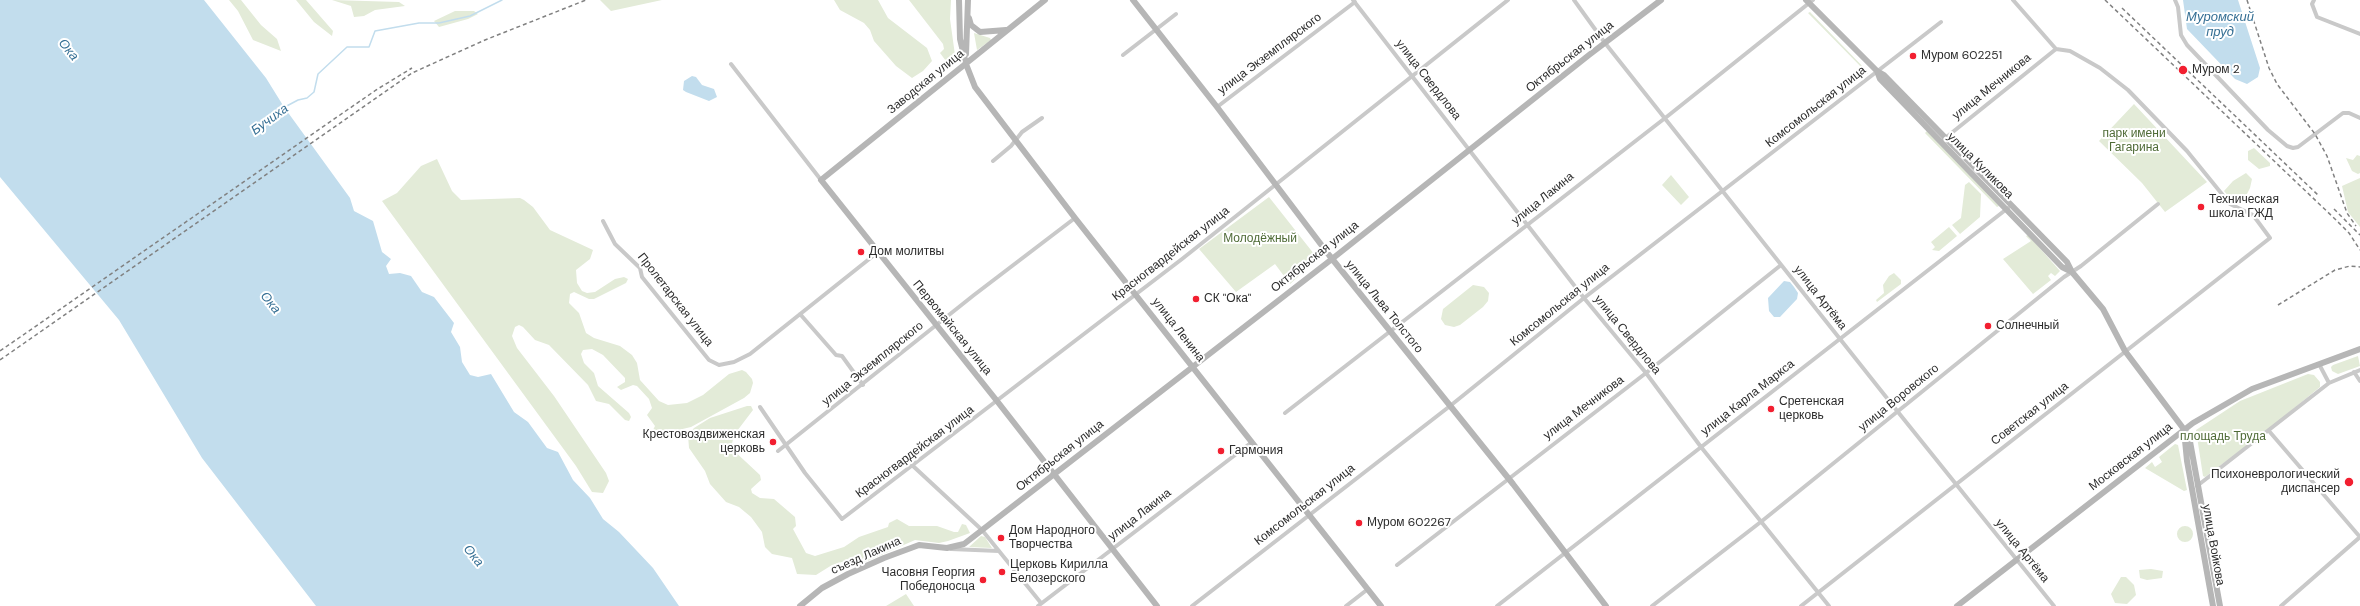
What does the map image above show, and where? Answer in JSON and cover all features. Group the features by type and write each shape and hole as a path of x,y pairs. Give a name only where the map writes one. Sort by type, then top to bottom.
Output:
{"street":[{"path":"959,0 963,39"},
{"path":"963,39 968,0"},
{"name":"Заводская улица","path":"821,180 966,61 1045,0"},
{"name":"улица Льва Толстого","path":"1133,0 1217,107 1332,259 1508,478 1606,606"},
{"name":"Красногвардейская улица","path":"786,446 842,519 913,466 1135,294 1508,0"},
{"name":"улица Артёма","path":"1574,0 1605,43 1840,340 2054,606"},
{"name":"Октябрьская улица","path":"982,530 1332,259 1605,43 1662,0"},
{"path":"2013,0 2056,49"},
{"path":"2175,0 2178,7 2181,35 2187,45 2268,130 2287,146 2293,148 2298,146 2343,113 2349,113 2360,118"},
{"name":"улица Свердлова","path":"1354,1 1471,149 1584,298 1646,373 1701,447 1830,606"},
{"name":"улица Экземплярского","path":"1217,107 1354,1"},
{"name":"улица Куликова","path":"1810,1 1877,71 1880,80 1943,140 2009,207 2062,267 2072,272 2103,309 2125,351 2184,430"},
{"name":"улица Лакина","path":"1285,413 1665,118 1810,1"},
{"path":"2313,2 2317,18 2360,34"},
{"path":"967,14 977,31 986,33 1008,30"},
{"path":"1123,55 1176,14"},
{"name":"Комсомольская улица","path":"1192,606 1450,406 1584,298 1722,191 1780,149 1941,22"},
{"name":"улица Ленина","path":"963,39 966,61 975,87 1075,218 1381,606"},
{"name":"улица Мечникова","path":"1943,140 2056,49"},
{"name":"Советская улица","path":"1801,606 1956,486 2270,238 2253,216 2230,204 2187,151 2112,76 2075,54 2056,49"},
{"name":"Первомайская улица","path":"731,64 936,326 1055,474 1157,606"},
{"path":"993,161 1016,140 1022,132 1042,118"},
{"name":"улица Воровского","path":"1652,606 1762,521 2158,204"},
{"name":"улица Карла Маркса","path":"1497,606 2009,207"},
{"name":"улица Экземплярского","path":"778,451 1075,218"},
{"name":"Пролетарская улица","path":"603,221 616,244 640,268 642,277 709,360 719,365 734,362 750,354 878,252"},
{"name":"улица Мечникова","path":"1397,565 1646,373 1781,265"},
{"path":"800,314 836,354 842,356 863,385"},
{"name":"Московская улица","path":"1957,606 2184,430 2227,402 2252,389 2360,349"},
{"path":"2319,364 2329,383"},
{"path":"2192,490 2329,383 2360,370"},
{"path":"2354,372 2360,381"},
{"path":"760,407 786,446"},
{"name":"улица Войкова","path":"2184,430 2189,436 2220,606"},
{"name":"улица Войкова","path":"2184,430 2192,490 2213,606"},
{"path":"2269,431 2360,537 2281,606"},
{"name":"улица Лакина","path":"913,466 982,530 1039,605 1252,442"},
{"name":"съезд Лакина","path":"947,548 964,544 982,530"},
{"name":"съезд Лакина","path":"800,606 822,588 848,574 919,545 999,551"},
{"path":"1346,606 1368,589"}],"green space":[{"path":"229,0 241,0 261,25 277,39 281,51 253,40 238,11"},
{"path":"296,0 306,0 333,31 332,36 314,22"},
{"path":"332,0 399,2 405,6 375,10 364,16 354,17 351,6"},
{"path":"600,0 662,0 611,11"},
{"path":"834,0 878,0 888,18 927,48 932,61 923,71 912,78 896,66 874,41 870,30 864,23 840,10"},
{"path":"909,0 951,0 950,19 955,55 953,64 946,61 940,53 944,49 943,44"},
{"path":"455,11 474,11 478,14 468,19 439,27 434,21"},
{"path":"1810,12 1868,72 1868,74 1808,13"},
{"path":"974,33 990,38 991,40 977,50"},
{"name":"парк имени Гагарина","path":"2134,104 2207,182 2165,212 2142,183 2099,141"},
{"path":"1927,131 1999,206 1997,207 1925,133"},
{"path":"2254,148 2270,163 2270,166 2259,169 2248,160 2248,151"},
{"path":"2357,155 2360,156 2360,173 2358,174 2352,171 2346,158 2353,160"},
{"path":"437,159 452,191 461,200 520,198 533,207 550,230 593,250 590,259 576,270 577,283 582,291 587,293 595,292 615,279 624,277 628,279 626,283 594,299 589,299 574,292 570,294 569,303 579,313 586,333 594,338 620,346 632,355 637,363 640,380 659,401 668,405 687,403 703,395 729,374 742,370 752,379 753,383 750,393 744,398 691,427 670,432 657,432 653,430 655,426 647,415 652,408 649,399 637,386 633,385 621,390 617,387 625,382 625,378 603,355 592,349 583,350 581,354 584,363 594,373 598,386 629,413 631,417 629,421 625,420 609,404 596,401 588,385 549,345 535,340 523,327 519,325 515,327 512,336 517,348 554,396 606,473 609,481 603,493 592,492 576,466 382,201 397,193 421,166"},
{"path":"2246,173 2252,179 2250,188 2242,204 2235,204 2224,191 2233,181"},
{"path":"1671,175 1689,197 1681,205 1662,185"},
{"path":"2360,178 2360,227 2348,212 2342,186"},
{"path":"1969,182 1981,194 1980,217 1960,234 1952,225 1961,218 1965,185"},
{"name":"Молодёжный","path":"1269,197 1318,259 1290,284 1275,264 1236,292 1199,249"},
{"path":"1949,227 1957,236 1939,251 1932,250 1935,247 1931,242"},
{"path":"2028,235 2060,271 2055,276 2051,273 2048,276 2051,280 2033,294 2003,259 2031,241 2026,236"},
{"path":"1894,273 1901,280 1901,284 1877,302 1876,300 1884,293 1883,285 1889,276"},
{"path":"1473,285 1484,287 1489,293 1488,301 1483,307 1460,325 1454,327 1445,325 1441,319 1443,309"},
{"path":"2358,356 2360,366 2338,374 2332,371 2331,367 2333,365"},
{"name":"площадь Труда","path":"2308,374 2314,375 2320,382 2320,387 2265,432 2205,477 2203,476 2196,430 2240,401"},
{"path":"751,406 753,410 734,435 731,448 760,475 761,480 751,489 752,493 760,498 774,499 795,517 796,526 793,529 806,553 815,556 844,547 859,537 888,527 889,523 897,519 909,526 937,526 954,532 958,532 962,524 966,525 970,533 939,543 915,540 863,563 845,561 832,565 816,575 797,574 792,558 772,554 765,547 762,532 751,517 739,507 726,502 710,484 705,471 689,448 688,435 694,428 710,418"},
{"path":"2175,444 2178,445 2187,490 2184,491 2145,468 2152,462 2155,467 2162,462 2159,457"},
{"path":"2185,526 2192,531 2193,534 2188,541 2185,542 2178,537 2177,534 2182,527"},
{"path":"981,536 985,537 992,548 969,547"},
{"path":"2151,569 2163,571 2162,578 2147,580 2140,578 2139,570"},
{"path":"2121,577 2126,577 2134,585 2136,595 2127,604 2115,603 2111,594"},
{"path":"906,594 914,606 886,606"}],"water":[{"name":"Ока","path":"0,0 204,0 266,78 284,107 350,198 354,211 373,221 382,252 391,259 386,266 389,274 400,273 411,276 422,292 434,297 454,323 451,332 460,347 462,362 470,375 478,377 491,374 514,412 528,422 547,448 558,452 573,480 590,498 603,519 619,532 653,568 679,606 316,606 202,458 119,320 0,177"},
{"name":"Муромский пруд","path":"2183,0 2238,0 2260,68 2258,77 2247,84 2235,79 2187,29"},
{"path":"692,76 696,77 702,85 714,89 717,97 709,101 683,90 684,81"},
{"path":"1784,281 1790,282 1794,287 1798,293 1797,299 1780,317 1774,317 1769,311 1768,298"}],"waterway":[{"name":"Бучиха","path":"283,108 298,100 307,98 314,92 318,74 347,47 369,47 375,31 419,23 439,23 470,16 502,0"}],"railway":[{"path":"0,360 412,73 485,40 586,0"},
{"path":"2105,0 2335,219 2349,233 2360,250"},
{"path":"2247,0 2269,68 2277,84 2315,134 2327,156 2347,213 2356,226"},
{"path":"2122,8 2319,196"},
{"path":"0,351 376,90 412,68"},
{"path":"2334,209 2360,235"},
{"path":"2278,305 2335,270 2350,266 2360,267"}],"place":[{"name":"Муром 602251","path":"1913,56"},
{"name":"Муром 2","path":"2183,70"},
{"name":"Техническая школа ГЖД","path":"2201,207"},
{"name":"Дом молитвы","path":"861,252"},
{"name":"СК \"Ока\"","path":"1196,299"},
{"name":"Солнечный","path":"1988,326"},
{"name":"Сретенская церковь","path":"1771,409"},
{"name":"Крестовоздвиженская церковь","path":"773,442"},
{"name":"Гармония","path":"1221,451"},
{"name":"Психоневрологический диспансер","path":"2349,482"},
{"name":"Муром 602267","path":"1359,523"},
{"name":"Дом Народного Творчества","path":"1001,538"},
{"name":"Церковь Кирилла Белозерского","path":"1002,572"},
{"name":"Часовня Георгия Победоносца","path":"983,580"}]}
